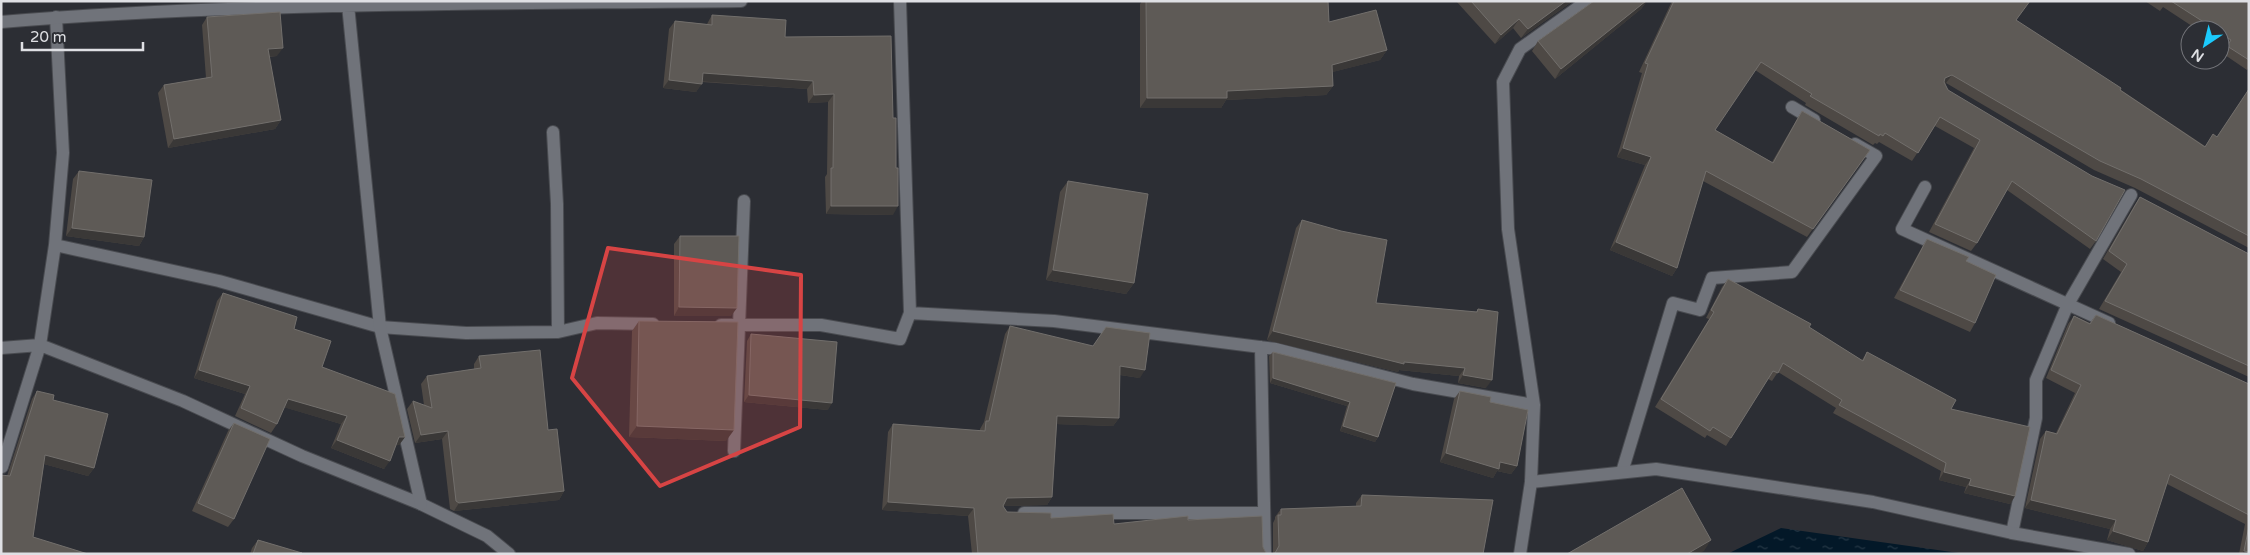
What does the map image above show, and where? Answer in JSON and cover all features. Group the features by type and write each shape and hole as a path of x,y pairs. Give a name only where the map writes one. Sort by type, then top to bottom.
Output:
{"street":[{"path":"1,22 56,17 348,5 741,1"},
{"path":"712,325 821,325 900,339 910,313 900,1"},
{"path":"1520,554 1531,482 1534,405 1508,229 1503,82 1520,49 1587,1"},
{"path":"348,5 380,327 421,504"},
{"path":"2,467 40,345 55,245 63,153 56,17"},
{"path":"1792,107 1826,126"},
{"path":"553,132 557,204 558,332"},
{"path":"1622,472 1672,302 1700,310 1712,278 1792,272 1876,156 1842,136"},
{"path":"1925,187 1902,229 2122,329"},
{"path":"2012,533 2036,418 2036,380 2068,304 2131,196"},
{"path":"734,451 744,201"},
{"path":"55,245 219,280 380,327 466,332 558,332 597,323 664,324"},
{"path":"910,313 1054,321 1261,347 1413,384 1534,405"},
{"path":"1,348 40,345 183,401 302,456 421,504 487,536 509,554"},
{"path":"1261,347 1265,554"},
{"path":"1531,482 1656,469 1873,502 2012,533 2129,554"},
{"path":"1014,513 1264,513"}],"highlighted area":[{"path":"608,248 801,275 800,427 660,486 572,378"}],"water":[{"path":"1781,528 1966,554 1727,554"}],"building":[{"path":"1146,1 1328,1 1329,22 1376,10 1387,50 1332,65 1333,86 1227,91 1227,98 1147,98"},
{"path":"1471,1 1566,1 1528,29 1519,19 1501,35"},
{"path":"1594,1 1646,1 1561,69 1538,41"},
{"path":"1674,1 2030,1 2016,20 2121,88 2120,90 2205,147 2213,134 2217,137 2249,89 2249,236 2141,179 2100,161 1952,75 1945,78 1944,82 1948,90 2092,176 2125,190 2096,241 2012,181 1977,243 1935,224 1980,140 1940,117 1918,153 1885,133 1883,136 1880,134 1879,136 1810,96 1812,94 1761,62 1715,130 1773,163 1802,111 1870,150 1813,229 1706,171 1677,268 1616,242 1651,157 1623,148 1648,64 1645,63"},
{"path":"2171,1 2249,1 2249,60 2230,48 2230,20 2200,20"},
{"path":"280,12 283,48 268,49 281,120 174,139 164,85 212,77 207,17"},
{"path":"712,15 786,20 785,37 891,36 893,118 896,118 898,206 831,206 834,94 814,95 813,81 703,73 702,84 669,80 675,21 712,25"},
{"path":"79,171 152,180 144,237 72,228"},
{"path":"1068,181 1148,194 1134,283 1053,270"},
{"path":"2140,197 2249,254 2249,366 2105,301 2127,264 2109,251"},
{"path":"1302,220 1341,231 1387,240 1376,303 1477,312 1478,309 1498,312 1492,380 1463,375 1465,368 1404,362 1404,364 1273,331"},
{"path":"680,236 739,236 737,308 679,307"},
{"path":"1927,239 1969,257 1966,261 1996,275 1975,323 1900,290"},
{"path":"1728,279 1811,324 1809,327 1863,361 1867,352 1956,400 1951,409 2030,427 2015,496 1969,485 1971,479 1944,472 1946,463 1839,405 1842,400 1783,363 1778,373 1773,371 1731,438 1713,427 1710,431 1661,399 1714,312 1711,310"},
{"path":"223,293 297,317 294,329 331,341 322,367 395,394 405,437 399,437 390,461 337,440 347,416 288,399 277,424 241,408 250,386 199,370"},
{"path":"2096,315 2249,384 2249,515 2170,474 2148,542 2113,531 2116,520 2031,500 2046,431 2057,434 2081,385 2051,370 2074,316 2090,324"},
{"path":"639,321 738,322 734,430 637,426"},
{"path":"1010,326 1093,346 1106,327 1150,333 1145,370 1120,366 1119,418 1057,416 1052,497 1007,498 1003,506 1007,512 1051,513 1051,518 1113,514 1114,524 1188,516 1188,520 1262,516 1263,547 1266,553 1269,554 978,554 974,508 888,502 893,424 985,431 986,421 989,421"},
{"path":"751,334 837,342 832,403 749,395"},
{"path":"540,350 548,430 557,429 564,491 459,503 456,501 448,431 421,435 413,401 432,408 427,376 481,368 479,356"},
{"path":"1273,352 1396,383 1378,437 1343,426 1350,402 1273,378"},
{"path":"37,391 54,395 53,400 108,414 94,468 45,455 33,537 88,554 1,554 1,475 10,476"},
{"path":"1460,391 1491,397 1490,402 1528,410 1517,466 1500,462 1499,469 1446,453"},
{"path":"234,423 270,439 234,519 198,503"},
{"path":"1682,488 1711,540 1687,554 1567,554"},
{"path":"1362,495 1493,500 1483,554 1271,554 1275,553 1279,546 1278,515 1281,515 1281,509 1361,506"},
{"path":"2249,526 2249,552 2244,551"},
{"path":"258,540 302,553 253,554"}]}
